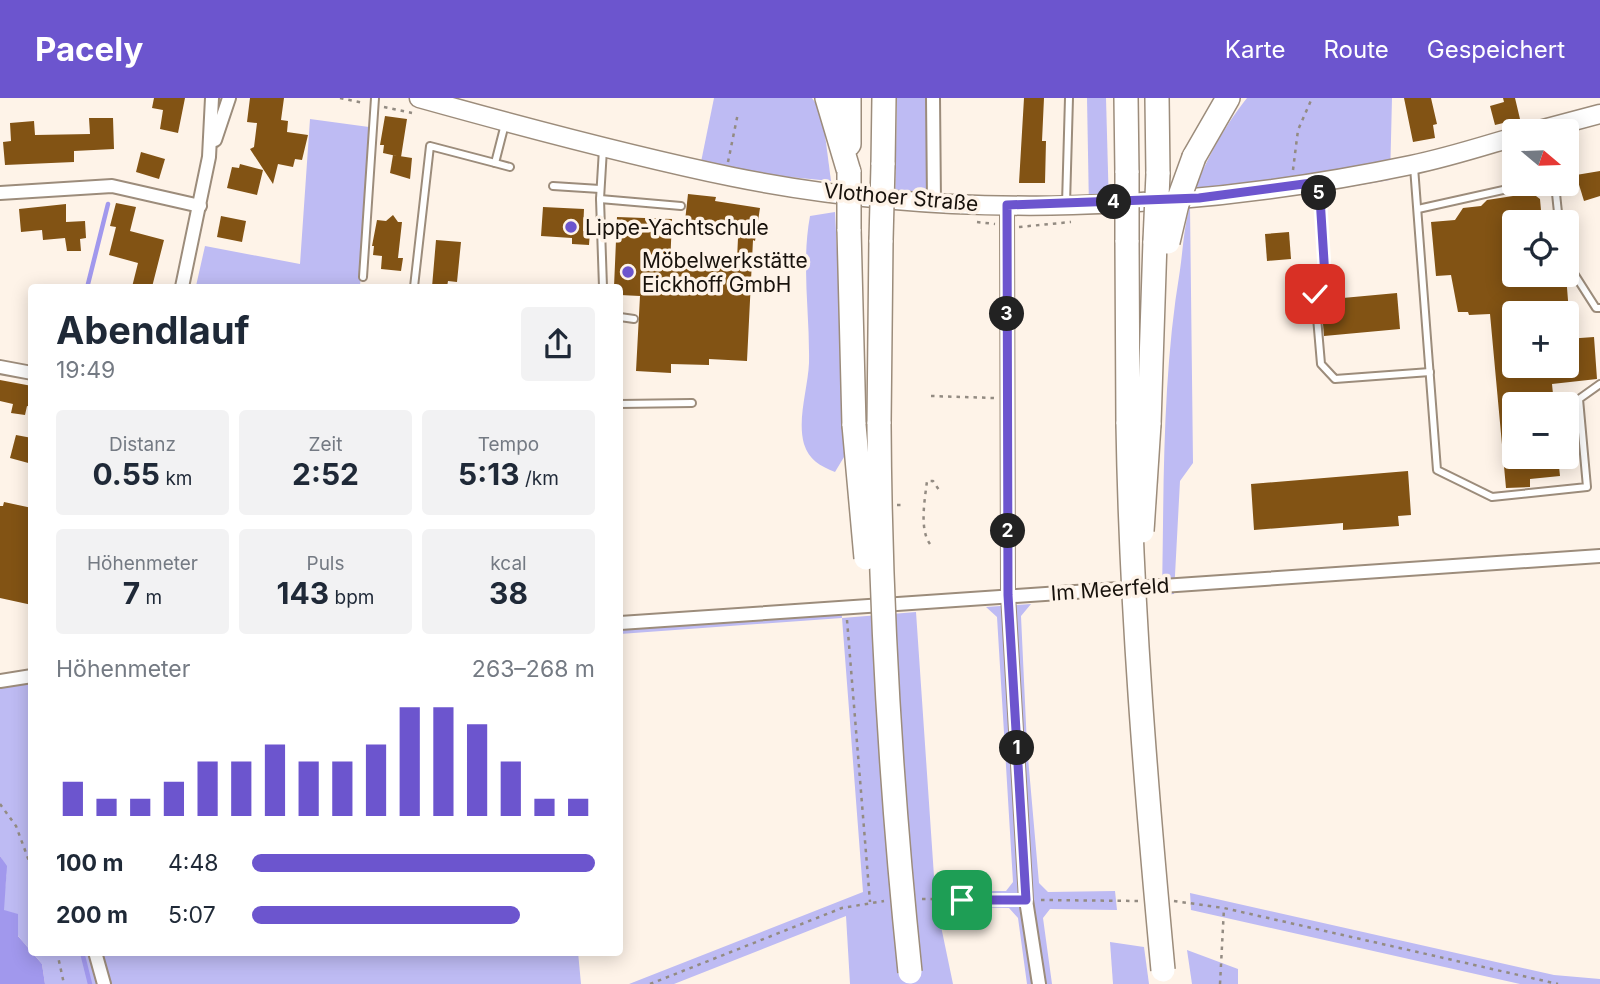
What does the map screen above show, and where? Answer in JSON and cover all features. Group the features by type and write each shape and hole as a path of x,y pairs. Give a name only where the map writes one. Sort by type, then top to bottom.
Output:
{"highway":[{"path":"827,98 849,172"},
{"path":"849,98 849,229 855,425 867,566 883,643"},
{"path":"884,98 879,424 883,643 895,826 911,978"},
{"path":"1126,98 1127,240 1145,511 1134,597 1144,767 1164,977"},
{"path":"1139,424 1154,321 1161,241 1157,98"},
{"path":"1161,241 1194,157 1228,98"}],"main road":[{"name":"Vlothoer Straße","path":"419,98 604,147 723,174 827,191 934,202 1007,205 1199,198 1291,187 1414,165 1502,140"},
{"path":"1579,120 1600,114"}],"street":[{"path":"183,284 209,157 212,98"},
{"path":"209,157 229,98"},
{"path":"933,98 934,202"},
{"path":"0,193 112,186 200,206"},
{"path":"1007,205 1008,595 1026,900 1039,984"},
{"path":"0,367 28,372"},
{"name":"Im Meerfeld","path":"623,623 1600,556"},
{"path":"0,681 28,677"},
{"path":"96,956 104,984"}],"lane":[{"path":"363,277 375,98"},
{"path":"1066,204 1069,98"},
{"path":"495,163 506,122"},
{"path":"414,284 430,146 436,145 510,167"},
{"path":"603,284 600,189 604,147"},
{"path":"1414,165 1437,470 1492,497 1587,487 1579,399 1600,384"},
{"path":"1319,182 1325,277 1315,294 1321,364 1335,379 1430,372"},
{"path":"553,186 600,189"},
{"path":"1418,209 1502,188"},
{"path":"600,199 681,206"},
{"path":"1579,282 1596,309 1600,308"},
{"path":"623,318 634,320"},
{"path":"623,404 692,402"}],"path":[{"path":"1291,187 1298,130 1312,98"},
{"path":"723,174 738,113"},
{"path":"930,396 1008,399"},
{"path":"930,544 924,528 927,481 933,481 939,490"},
{"path":"846,608 870,902"},
{"path":"0,804 16,826 28,859"},
{"path":"911,899 1143,901"},
{"path":"650,984 842,908 889,900"},
{"path":"1166,901 1200,902 1558,984"},
{"path":"1220,984 1224,908"},
{"path":"58,956 64,984"}],"shaded area":[{"path":"714,98 812,98 822,112 831,181 768,175 701,162"},
{"path":"897,98 930,98 929,206 895,201"},
{"path":"1087,98 1106,98 1109,208 1089,209"},
{"path":"1247,98 1392,98 1390,180 1314,193 1190,206 1213,149"},
{"path":"310,119 369,127 360,284 196,284 205,246 300,264"},
{"path":"1190,206 1193,463 1180,481 1174,594 1162,595 1167,391 1174,310"},
{"path":"835,212 847,452 835,472 820,465 809,454 802,434 802,414 809,363 807,234 810,216"},
{"path":"841,601 842,618 623,634 623,616"},
{"path":"1031,604 1021,616 1027,746 1039,883 1048,892 1115,891 1117,910 1050,909 1043,918 1052,984 1027,984 1018,918 1009,908 937,907 953,984 850,984 846,916 674,984 629,984 863,892 842,618 916,612 935,891 1006,891 1013,882 997,617 986,607"},
{"path":"28,681 28,947 15,932 4,910 6,869 0,856 0,686"},
{"path":"0,856 7,866 4,910 18,914 18,936 28,948 28,956 35,956 42,964 45,984 0,984"},
{"path":"1190,893 1554,975 1600,979 1600,984 1520,984 1191,910"},
{"path":"1110,942 1144,947 1149,984 1113,984"},
{"path":"1187,950 1238,969 1238,984 1192,984"},
{"path":"35,956 578,956 581,984 45,984 42,964"}],"building":[{"path":"154,98 185,98 178,133 160,129 163,110 152,108"},
{"path":"250,98 284,98 281,120 288,121 287,132 308,135 302,160 295,159 293,167 278,164 273,184 250,149 254,147 257,123 247,122"},
{"path":"1024,98 1044,98 1042,141 1046,141 1045,183 1019,183"},
{"path":"1404,98 1431,98 1437,124 1433,125 1435,138 1413,142"},
{"path":"1503,98 1515,98 1520,119 1502,119 1502,123 1495,125 1490,106 1504,102"},
{"path":"385,116 407,119 401,157 383,153 384,145 380,145"},
{"path":"89,118 113,118 114,149 74,151 74,162 5,165 3,142 11,141 10,123 34,121 35,135 90,134"},
{"path":"141,152 165,159 159,179 136,172"},
{"path":"393,155 412,158 410,179 390,173"},
{"path":"240,164 263,170 257,195 227,188 232,167 239,168"},
{"path":"1600,171 1600,196 1584,201 1579,174"},
{"path":"688,194 716,197 715,201 760,208 755,241 753,240 747,361 709,359 709,365 671,364 671,373 636,371 640,296 623,295 623,284 614,284 617,217 672,219 670,267 693,268 694,262 710,263 710,268 732,268 732,259 737,260 738,238 727,234 684,230"},
{"path":"1513,196 1536,196 1540,199 1541,210 1502,210 1502,287 1567,287 1568,301 1502,301 1502,378 1579,378 1579,338 1594,337 1597,379 1552,384 1553,392 1502,392 1502,444 1490,314 1469,315 1468,312 1458,312 1451,275 1436,276 1431,222 1455,220 1463,208 1481,206 1487,200"},
{"path":"116,203 136,207 130,231 164,240 153,284 133,284 138,263 109,255 116,227 110,226"},
{"path":"66,204 66,222 85,221 86,238 80,239 81,251 67,251 65,238 43,240 42,230 21,232 19,209"},
{"path":"543,207 584,209 583,231 590,231 589,245 572,244 572,238 541,236"},
{"path":"393,215 398,222 402,222 398,258 403,258 401,271 381,269 382,256 373,255 377,220 386,221"},
{"path":"221,216 246,221 242,242 217,237"},
{"path":"1289,232 1291,259 1267,261 1265,234"},
{"path":"436,240 461,242 457,282 432,284"},
{"path":"1397,293 1400,329 1324,336 1321,300"},
{"path":"0,380 28,385 28,406 25,415 11,413 13,404 0,401"},
{"path":"16,435 28,437 28,463 10,458"},
{"path":"1504,469 1559,469 1560,476 1530,479 1530,487 1506,488"},
{"path":"1408,471 1411,515 1398,516 1399,526 1343,530 1343,523 1254,530 1251,484"},
{"path":"4,502 28,507 28,604 0,598 0,506 3,506"}],"waterway":[{"path":"88,284 108,204"},
{"path":"83,956 90,984"}],"place":[{"name":"Lippe-Yachtschule","path":"571,227"},
{"name":"Möbelwerkstätte Eickhoff GmbH","path":"628,272"}],"route":[{"path":"962,900 1026,900 1008,595 1007,205 1199,198 1319,182 1325,277 1315,294"}]}
